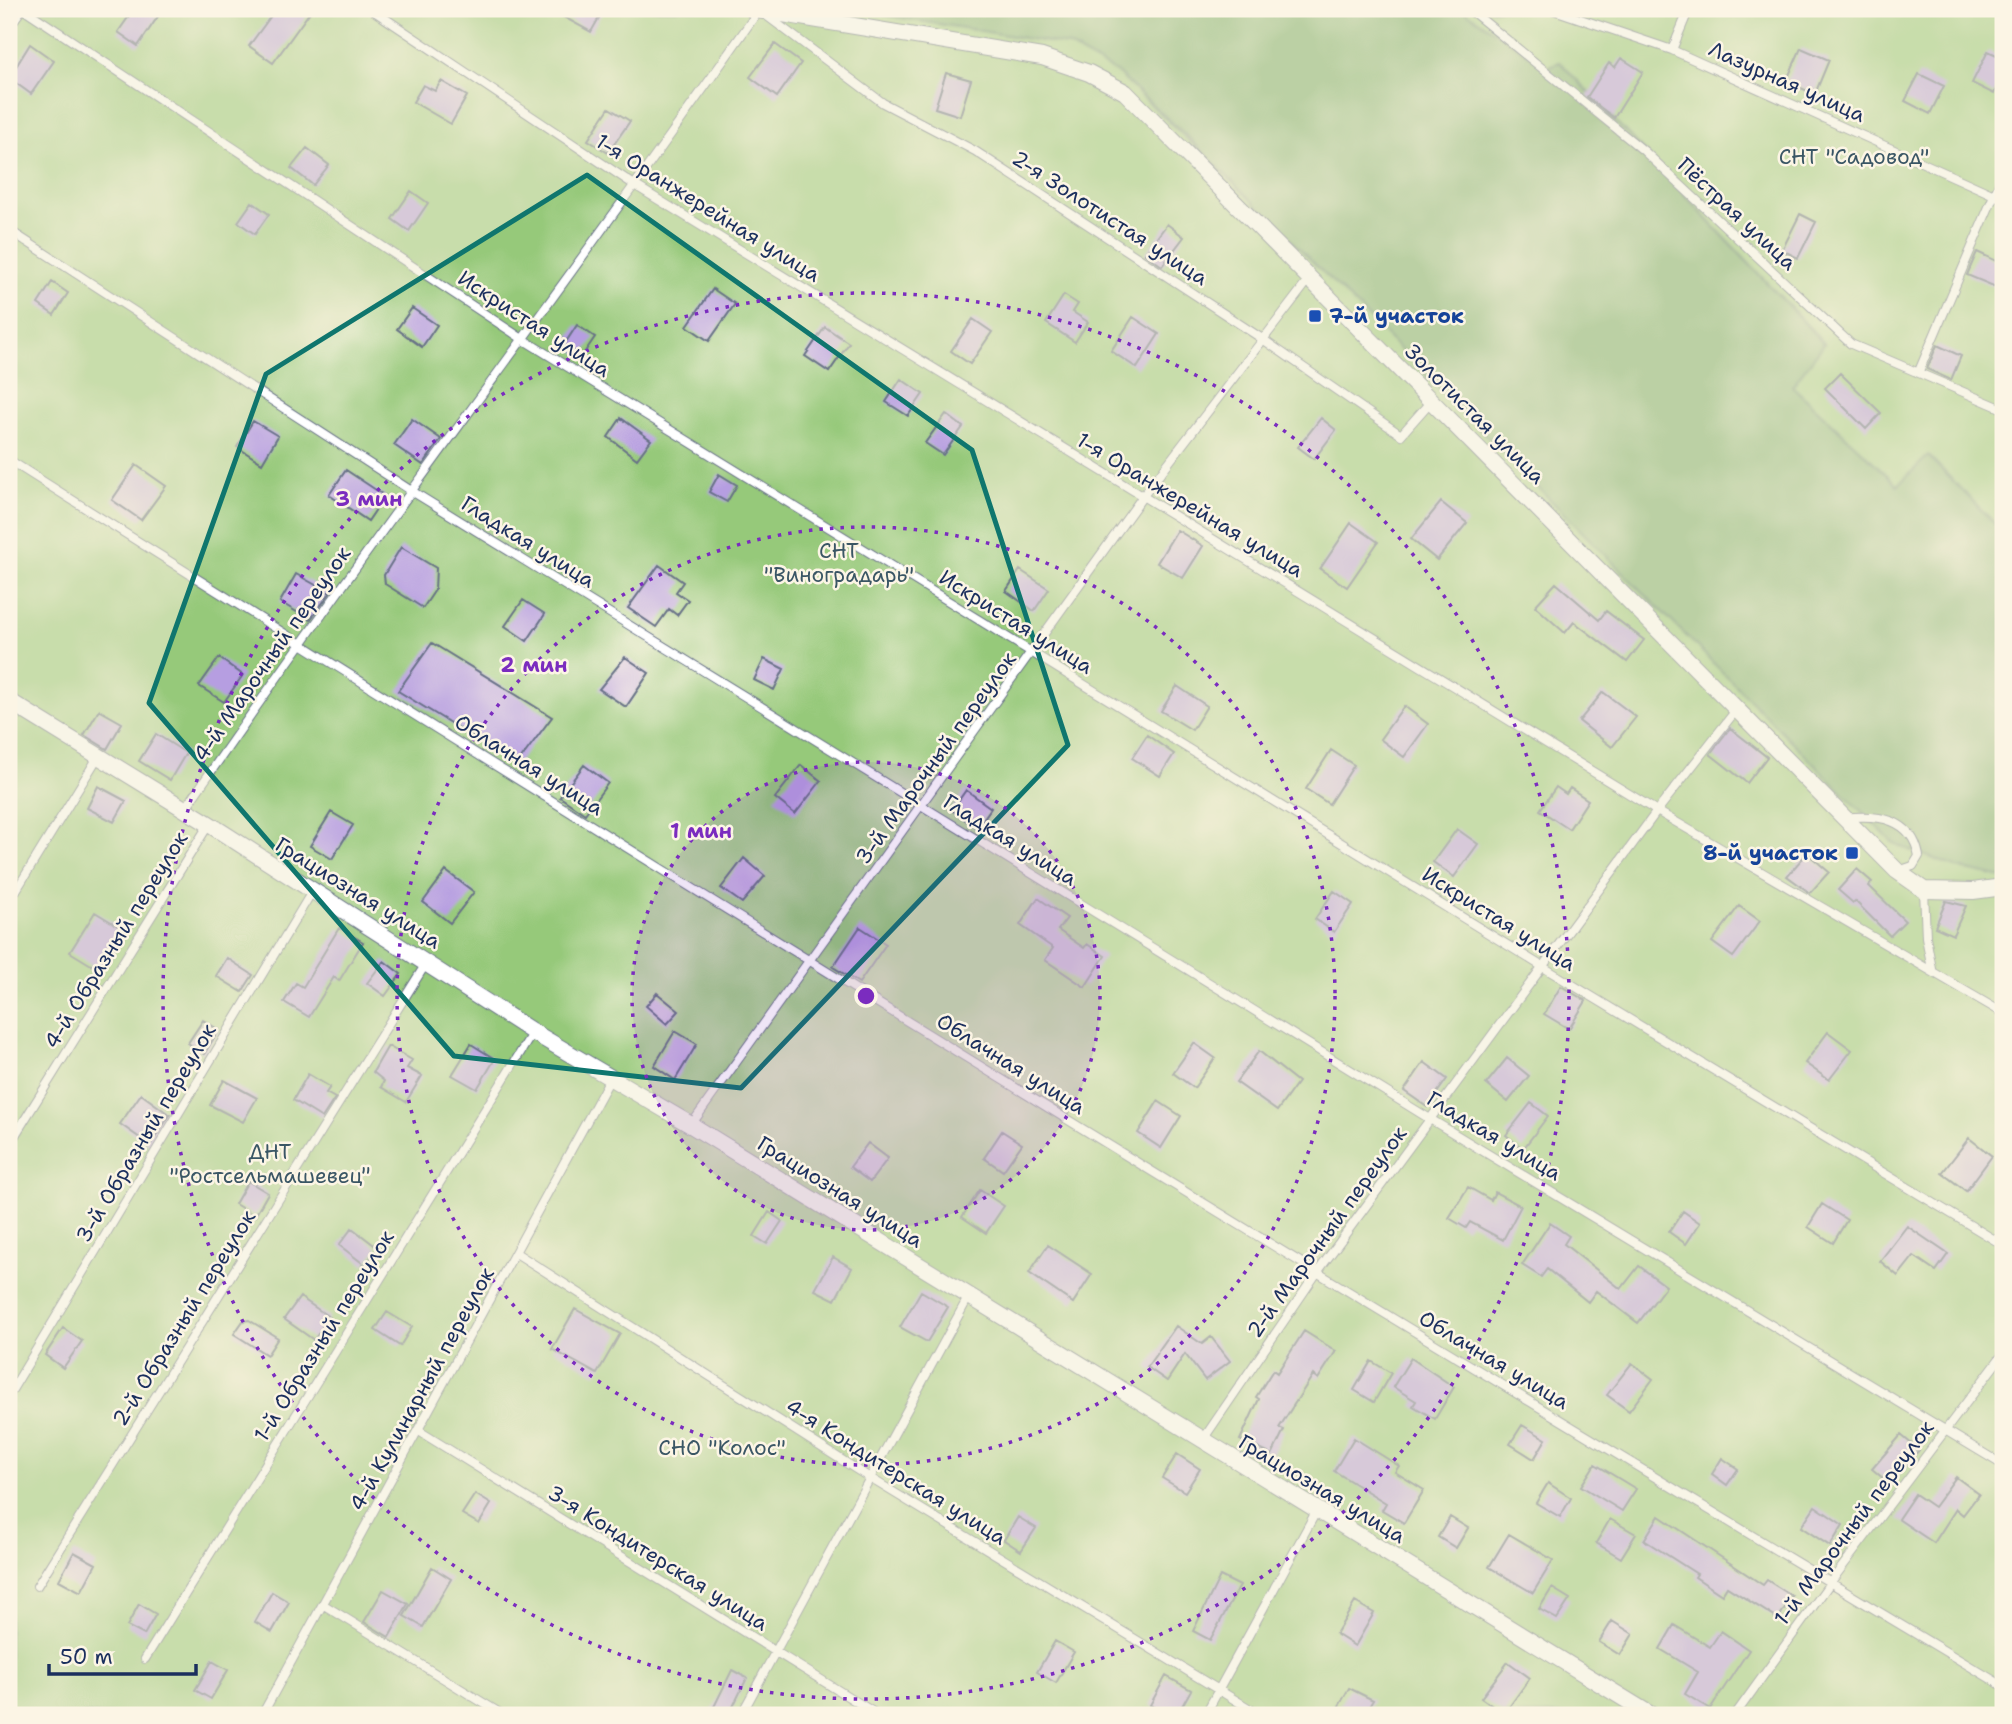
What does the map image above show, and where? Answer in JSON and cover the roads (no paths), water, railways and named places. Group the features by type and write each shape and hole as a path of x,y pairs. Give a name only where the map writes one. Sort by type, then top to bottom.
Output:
{"street":[{"name":"Золотистая улица","path":"755,9 1042,57 1089,73 1134,101 1897,871 1924,890"},
{"name":"Грациозная улица","path":"9,701 209,824 533,1032 691,1125 1651,1715"},
{"path":"1924,890 1973,891 2003,887"}],"lane":[{"path":"9,27 23,9"},
{"name":"Искристая улица","path":"23,9 524,340 1543,967 2003,1245"},
{"name":"1-я Оранжерейная улица","path":"371,9 636,186 1657,811 1933,969 2003,1013"},
{"name":"4-й Марочный переулок","path":"184,809 299,643 410,490 636,186 755,9"},
{"name":"2-я Золотистая улица","path":"755,9 883,103 975,151 1261,338 1401,435 1432,400"},
{"name":"Пёстрая улица","path":"1469,9 1644,151 1851,344 2003,408"},
{"name":"Лазурная улица","path":"1551,9 1672,50 2003,199"},
{"path":"1672,50 1689,9"},
{"path":"1919,371 2003,174"},
{"name":"Гладкая улица","path":"9,230 410,490 1430,1119 2003,1465"},
{"name":"3-й Марочный переулок","path":"691,1125 923,807 1143,496 1261,338 1311,277"},
{"name":"Облачная улица","path":"9,460 1316,1274 2003,1686"},
{"name":"2-й Марочный переулок","path":"1202,1441 1316,1274 1657,811 1737,709"},
{"path":"9,902 98,757"},
{"path":"1844,818 1872,814 1901,826 1916,839 1919,856 1913,866 1897,871"},
{"name":"4-й Образный переулок","path":"9,1145 209,824"},
{"name":"3-й Образный переулок","path":"9,1395 313,890"},
{"path":"1924,890 1926,937 1933,969"},
{"name":"2-й Образный переулок","path":"37,1586 427,962"},
{"name":"1-й Образный переулок","path":"145,1659 533,1032"},
{"name":"4-й Кулинарный переулок","path":"262,1715 611,1077"},
{"name":"4-я Кондитерская улица","path":"516,1253 870,1478 1260,1715"},
{"path":"741,1715 969,1296"},
{"name":"1-й Марочный переулок","path":"1735,1715 1830,1583 2003,1354"},
{"name":"3-я Кондитерская улица","path":"419,1431 878,1715"},
{"path":"1205,1715 1317,1510"},
{"path":"324,1605 503,1715"}],"place":[{"name":"7-й участок","path":"1315,316"},
{"name":"8-й участок","path":"1852,853"}],"park label":[{"name":"СНТ \"Садовод\"","path":"1854,157"},
{"name":"СНТ \"Виноградарь\"","path":"839,563"},
{"name":"ДНТ \"Ростсельмашевец\"","path":"270,1164"},
{"name":"СНО \"Колос\"","path":"722,1448"}]}
